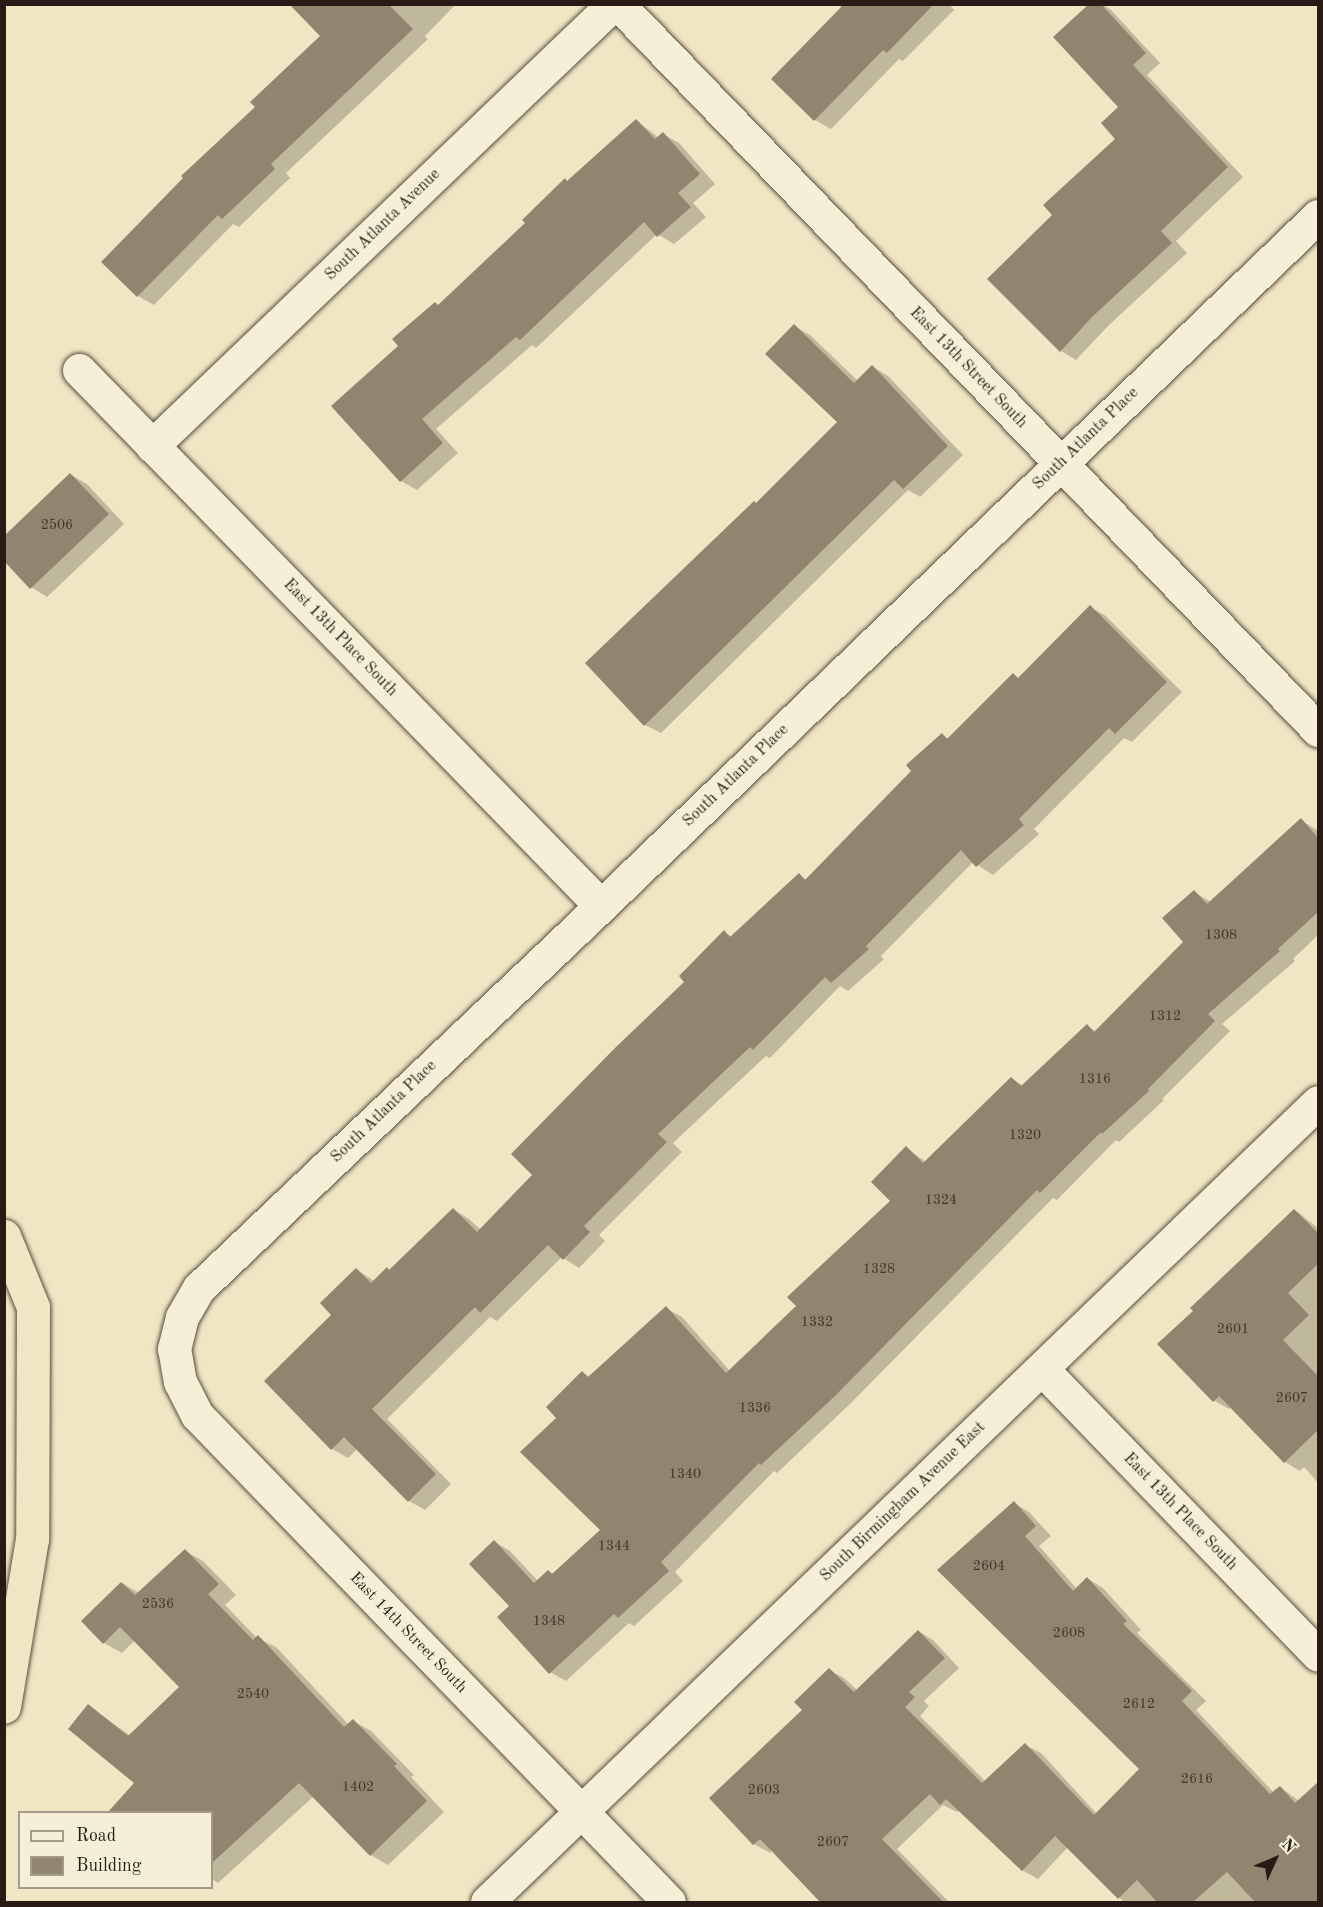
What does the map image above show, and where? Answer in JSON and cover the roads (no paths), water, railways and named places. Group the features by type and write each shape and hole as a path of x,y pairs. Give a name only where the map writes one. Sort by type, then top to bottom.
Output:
{"highway":[{"path":"4,1236 33,1307 33,1330 32,1539 4,1707"}],"street":[{"name":"South Atlanta Avenue","path":"152,446 613,4"},
{"name":"East 13th Street South","path":"618,4 1318,730"},
{"name":"South Atlanta Place","path":"174,1349 182,1317 200,1288 601,906 1318,216"},
{"name":"East 13th Place South","path":"79,370 601,906"},
{"name":"South Birmingham Avenue East","path":"487,1902 1318,1102"},
{"name":"East 14th Street South","path":"174,1349 180,1382 197,1414 669,1902"},
{"name":"East 13th Place South","path":"1042,1369 1318,1655"}]}
